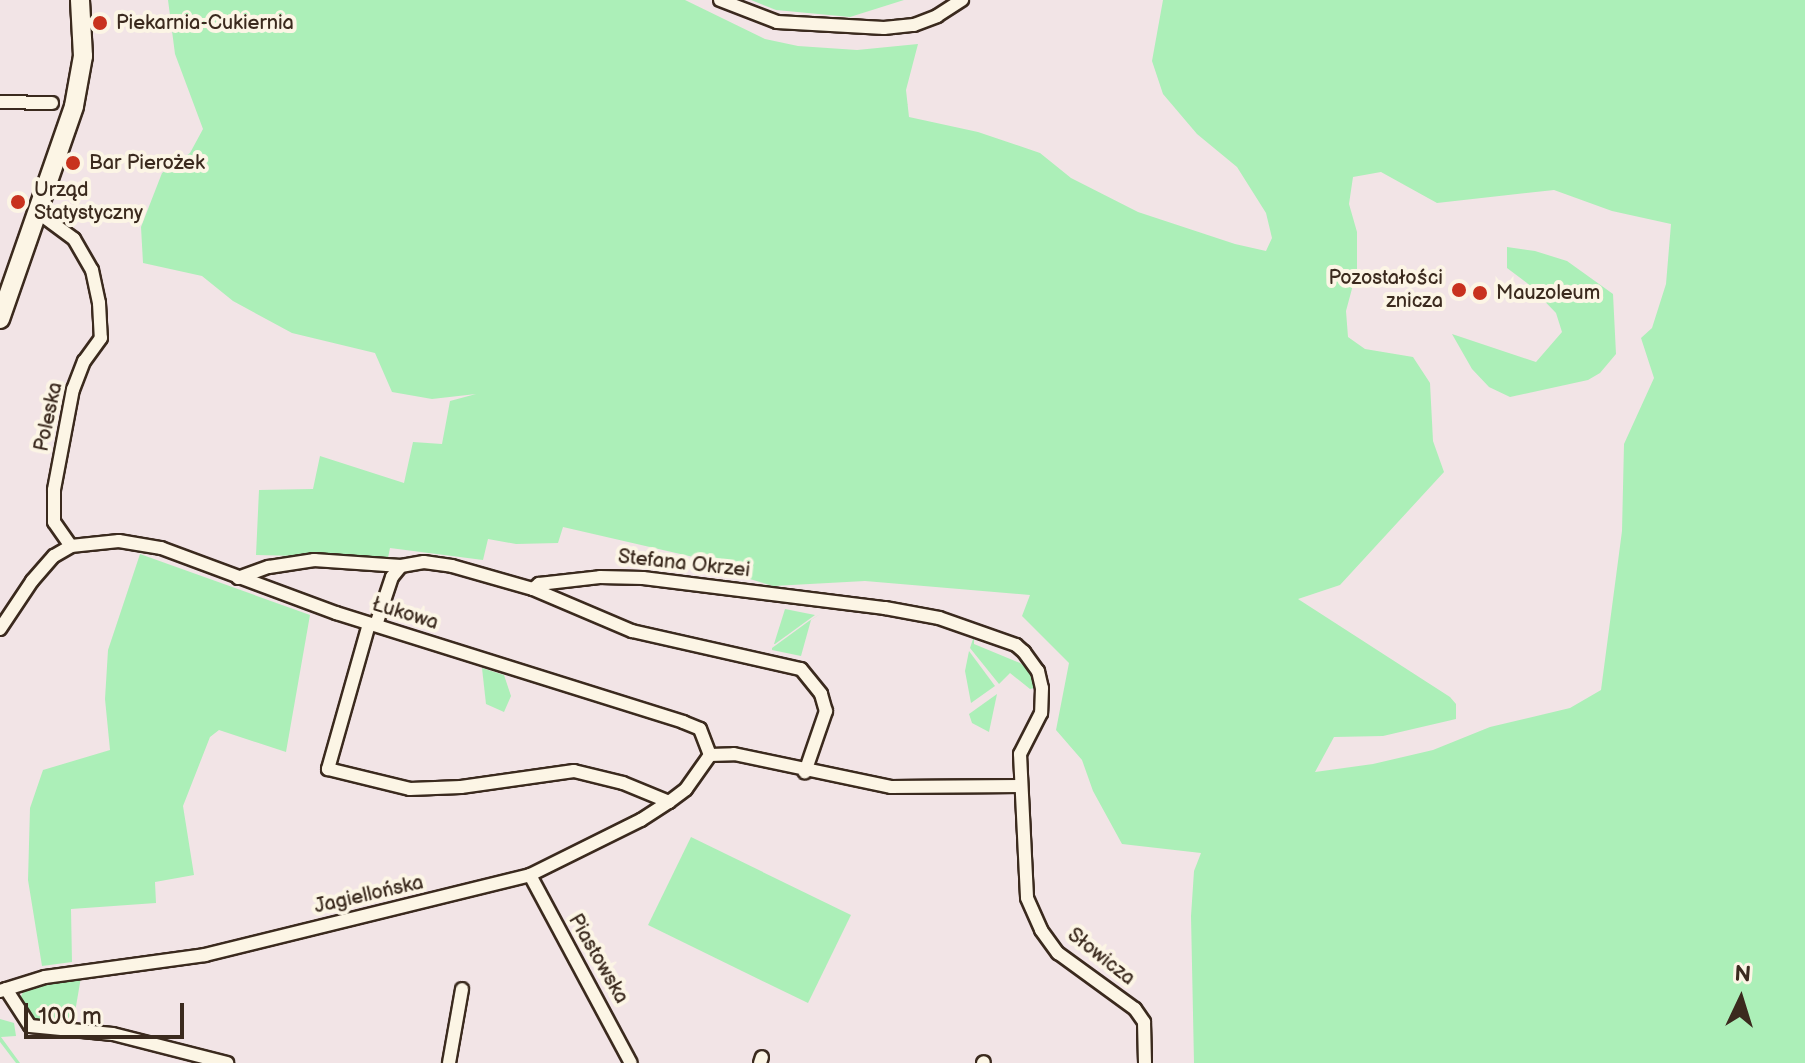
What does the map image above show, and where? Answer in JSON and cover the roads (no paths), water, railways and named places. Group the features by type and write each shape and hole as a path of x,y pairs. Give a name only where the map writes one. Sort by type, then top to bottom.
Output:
{"street":[{"path":"0,319 80,77 80,0"},
{"path":"720,0 777,22 884,28 914,25 937,16 962,0"},
{"path":"0,102 52,103"},
{"name":"Poleska","path":"36,211 74,239 92,270 99,303 101,338 84,361 73,389 54,490 54,522 71,546"},
{"name":"Łukowa","path":"71,546 119,541 161,548 373,625 683,722 700,729 710,755"},
{"path":"0,629 32,581 54,556 71,546"},
{"path":"238,578 269,567 314,560 401,566 424,562 452,566 533,589 632,631 801,669 821,694 826,711 805,772"},
{"path":"401,566 392,577 373,625 328,769 410,789 461,787 574,771 623,783 669,802"},
{"name":"Stefana Okrzei","path":"533,589 539,584 600,577 643,578 885,608 939,618 1016,645 1031,659 1040,679 1041,713 1020,754 1020,786"},
{"path":"710,755 734,754 805,772 891,787 1020,786"},
{"name":"Jagiellońska","path":"3,990 45,977 205,955 530,875 641,820 669,802 686,789 710,755"},
{"name":"Słowicza","path":"1020,786 1027,898 1036,919 1058,953 1135,1009 1144,1022 1147,1039 1145,1063"},
{"name":"Piastowska","path":"530,875 631,1063"},
{"path":"449,1063 462,989"},
{"path":"3,990 30,1026 98,1031 227,1063"}],"place":[{"name":"Piekarnia-Cukiernia","path":"100,23"},
{"name":"Bar Pierożek","path":"73,163"},
{"name":"Urząd Statystyczny","path":"18,202"},
{"name":"Pozostałości znicza","path":"1459,290"},
{"name":"Mauzoleum","path":"1480,293"}]}
